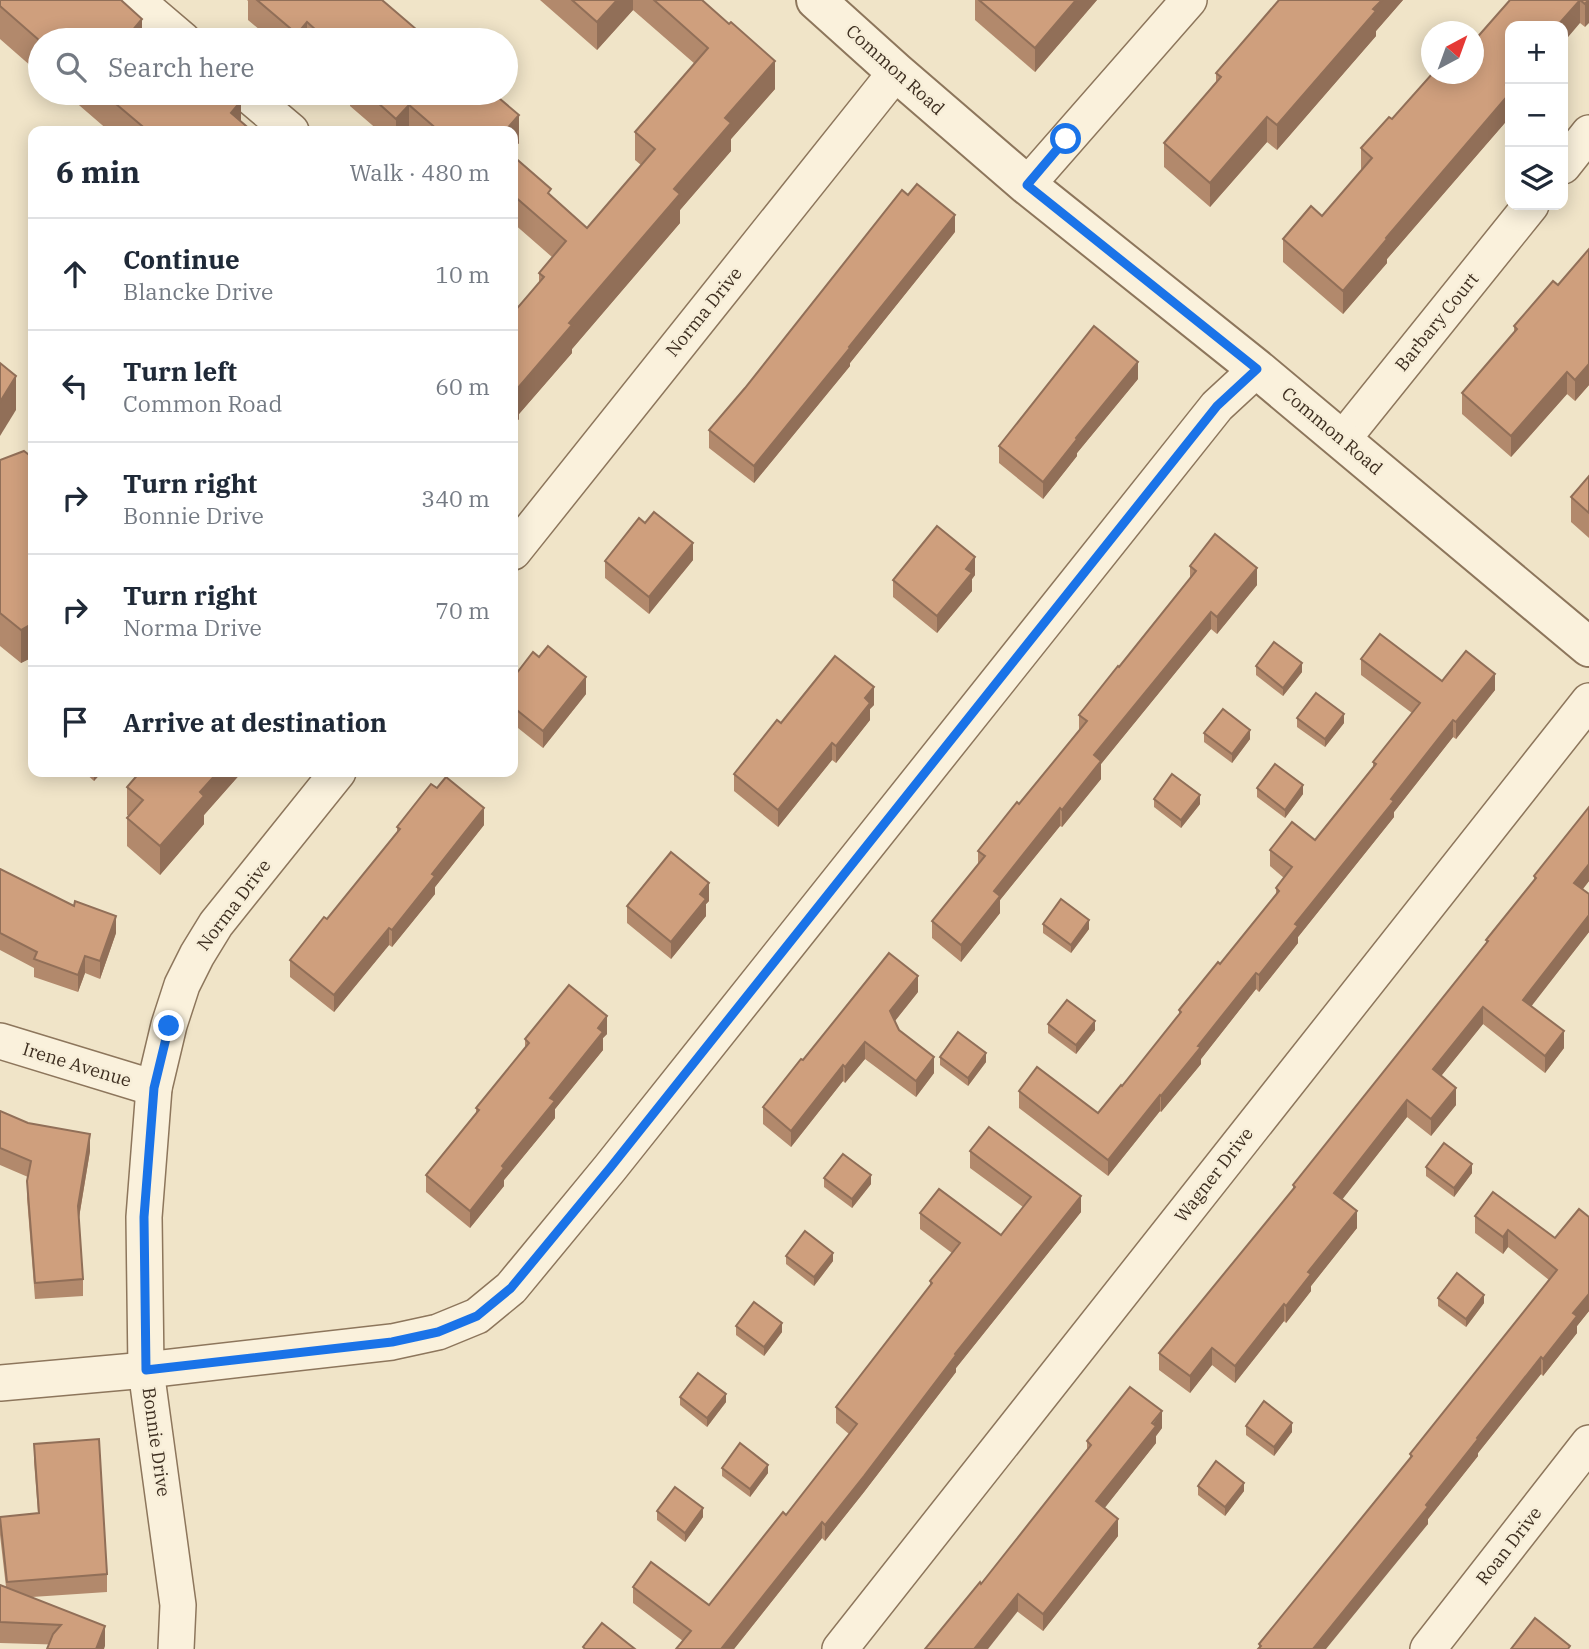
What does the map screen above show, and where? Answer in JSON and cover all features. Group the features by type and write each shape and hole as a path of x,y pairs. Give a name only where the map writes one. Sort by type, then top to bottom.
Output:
{"street":[{"path":"136,0 169,28"},
{"name":"Common Road","path":"817,0 1027,185 1257,369 1589,647"},
{"path":"1027,185 1189,0"},
{"name":"Norma Drive","path":"518,546 896,72"},
{"path":"260,105 285,126"},
{"path":"1568,160 1589,133"},
{"name":"Barbary Court","path":"1342,440 1527,210"},
{"name":"Bonnie Drive","path":"176,1649 178,1605 146,1370 392,1342 438,1332 477,1316 511,1288 610,1168 1217,406 1257,369"},
{"name":"Wagner Drive","path":"840,1649 1589,701"},
{"name":"Norma Drive","path":"146,1370 144,1217 154,1088 181,985 216,924 334,777"},
{"name":"Irene Avenue","path":"0,1041 154,1088"},
{"path":"0,1383 146,1370"},
{"name":"Roan Drive","path":"1428,1649 1589,1443"}],"building":[{"path":"0,0 121,0 142,19 134,28 28,28 28,30 0,6"},
{"path":"257,0 382,0 415,28 314,28 307,22 302,28 290,28"},
{"path":"572,0 617,0 597,22"},
{"path":"654,0 702,0 775,61 725,118 731,123 674,189 680,194 569,323 572,325 518,388 518,307 544,277 539,273 566,241 518,199 518,160 551,189 548,193 587,228 655,149 635,132 708,48"},
{"path":"979,0 1076,0 1035,48"},
{"path":"1279,0 1382,0 1373,9 1376,11 1277,125 1267,117 1210,183 1164,143 1221,77 1216,73"},
{"path":"1510,0 1580,0 1561,21 1505,21 1505,99 1343,291 1283,239 1311,206 1322,216 1372,158 1361,148 1423,84 1484,84 1484,30"},
{"path":"117,105 238,105 231,113 246,126 142,126"},
{"path":"380,105 409,105 396,119"},
{"path":"409,105 507,105 519,115 509,126 433,126"},
{"path":"917,184 955,215 754,466 709,430 902,190 908,195"},
{"path":"1589,249 1589,364 1575,380 1567,372 1511,436 1462,393 1517,329 1514,326 1553,281 1558,285"},
{"path":"1094,326 1138,362 1043,482 999,446"},
{"path":"0,363 16,376 0,402"},
{"path":"24,451 28,454 28,626 21,630 0,613 0,460"},
{"path":"1589,476 1589,513 1571,497"},
{"path":"654,512 693,543 649,597 605,561 639,518 645,523"},
{"path":"937,526 975,557 966,569 972,573 937,616 893,580"},
{"path":"1215,534 1257,568 1217,617 1211,612 1094,755 1101,761 994,891 1000,896 961,945 932,921 985,856 978,851 1087,721 1079,715 1196,571 1190,566"},
{"path":"1380,634 1442,681 1466,651 1495,674 1456,722 1453,720 1391,799 1394,801 1295,924 1298,926 1259,975 1256,973 1198,1046 1201,1047 1108,1160 1019,1091 1037,1067 1098,1113 1181,1012 1179,1010 1218,962 1220,964 1279,891 1276,888 1292,867 1270,850 1292,822 1315,840 1376,764 1373,762 1420,703 1361,659"},
{"path":"1274,642 1302,663 1283,688 1256,666"},
{"path":"548,646 586,677 543,731 518,711 518,672 533,652 539,657"},
{"path":"835,656 874,687 865,698 870,703 836,746 832,743 778,810 734,774 777,720 781,723"},
{"path":"1316,693 1344,714 1325,739 1297,718"},
{"path":"1223,709 1250,730 1232,754 1204,733"},
{"path":"1275,764 1303,785 1285,810 1257,788"},
{"path":"1172,774 1200,795 1181,820 1154,799"},
{"path":"136,777 214,777 200,792 204,796 160,846 127,818 143,800 127,787"},
{"path":"446,777 484,808 392,930 389,928 334,995 290,960 400,829 397,827 431,784 437,788"},
{"path":"1589,807 1589,864 1574,883 1589,894 1589,915 1523,1000 1564,1031 1545,1056 1483,1007 1433,1069 1456,1088 1431,1119 1407,1100 1334,1193 1357,1211 1308,1272 1311,1274 1286,1306 1284,1304 1235,1366 1212,1348 1190,1376 1159,1353 1295,1187 1293,1185 1488,941 1486,940 1536,878 1534,876"},
{"path":"671,852 709,883 700,894 706,899 671,942 627,906"},
{"path":"0,869 74,906 75,901 116,916 100,961 85,956 78,975 34,959 37,952 0,933"},
{"path":"1061,899 1089,920 1071,945 1043,924"},
{"path":"889,953 918,976 890,1011 899,1030 934,1057 916,1081 865,1042 845,1067 843,1065 791,1131 763,1107"},
{"path":"569,985 607,1016 598,1028 603,1032 550,1098 555,1101 502,1166 504,1168 470,1211 426,1175 479,1110 476,1108 529,1043 525,1039"},
{"path":"1067,1000 1095,1021 1076,1045 1048,1024"},
{"path":"958,1032 986,1053 968,1078 940,1057"},
{"path":"0,1111 28,1123 90,1134 78,1206 83,1279 35,1283 27,1181 31,1161 0,1148"},
{"path":"989,1127 1081,1196 955,1354 864,1476 825,1525 822,1522 721,1649 676,1649 691,1631 633,1587 651,1562 709,1605 783,1512 786,1515 857,1424 836,1407 960,1243 920,1213 939,1189 1001,1235 1031,1197 970,1151"},
{"path":"1444,1143 1472,1164 1454,1188 1426,1167"},
{"path":"843,1154 871,1175 852,1199 824,1178"},
{"path":"1493,1192 1555,1238 1579,1209 1589,1217 1589,1294 1573,1313 1577,1316 1543,1359 1541,1357 1426,1505 1428,1507 1313,1649 1258,1649 1261,1646 1259,1644 1412,1456 1410,1454 1557,1270 1508,1230 1503,1237 1475,1216"},
{"path":"805,1231 833,1253 814,1277 786,1256"},
{"path":"1457,1273 1484,1295 1466,1319 1438,1298"},
{"path":"754,1302 782,1323 764,1347 736,1326"},
{"path":"698,1373 726,1394 707,1418 680,1397"},
{"path":"1130,1387 1162,1411 1152,1423 1156,1426 1096,1501 1118,1519 1043,1614 1018,1594 974,1649 925,1649 980,1582 981,1584 1091,1445 1087,1441"},
{"path":"1264,1401 1292,1423 1274,1447 1246,1426"},
{"path":"99,1439 107,1574 7,1582 0,1517 39,1513 34,1444"},
{"path":"740,1443 768,1465 750,1489 722,1468"},
{"path":"1216,1461 1244,1483 1225,1507 1198,1486"},
{"path":"675,1487 703,1508 685,1533 657,1511"},
{"path":"0,1585 105,1626 96,1649 47,1649 53,1634 61,1625 0,1622"},
{"path":"1535,1618 1570,1646 1568,1649 1511,1649"},
{"path":"602,1623 635,1649 585,1649 583,1647"}],"route":[{"path":"169,1026 154,1088 144,1217 146,1370 392,1342 438,1332 477,1316 511,1288 610,1168 1217,406 1257,369 1027,185 1066,139"}]}
